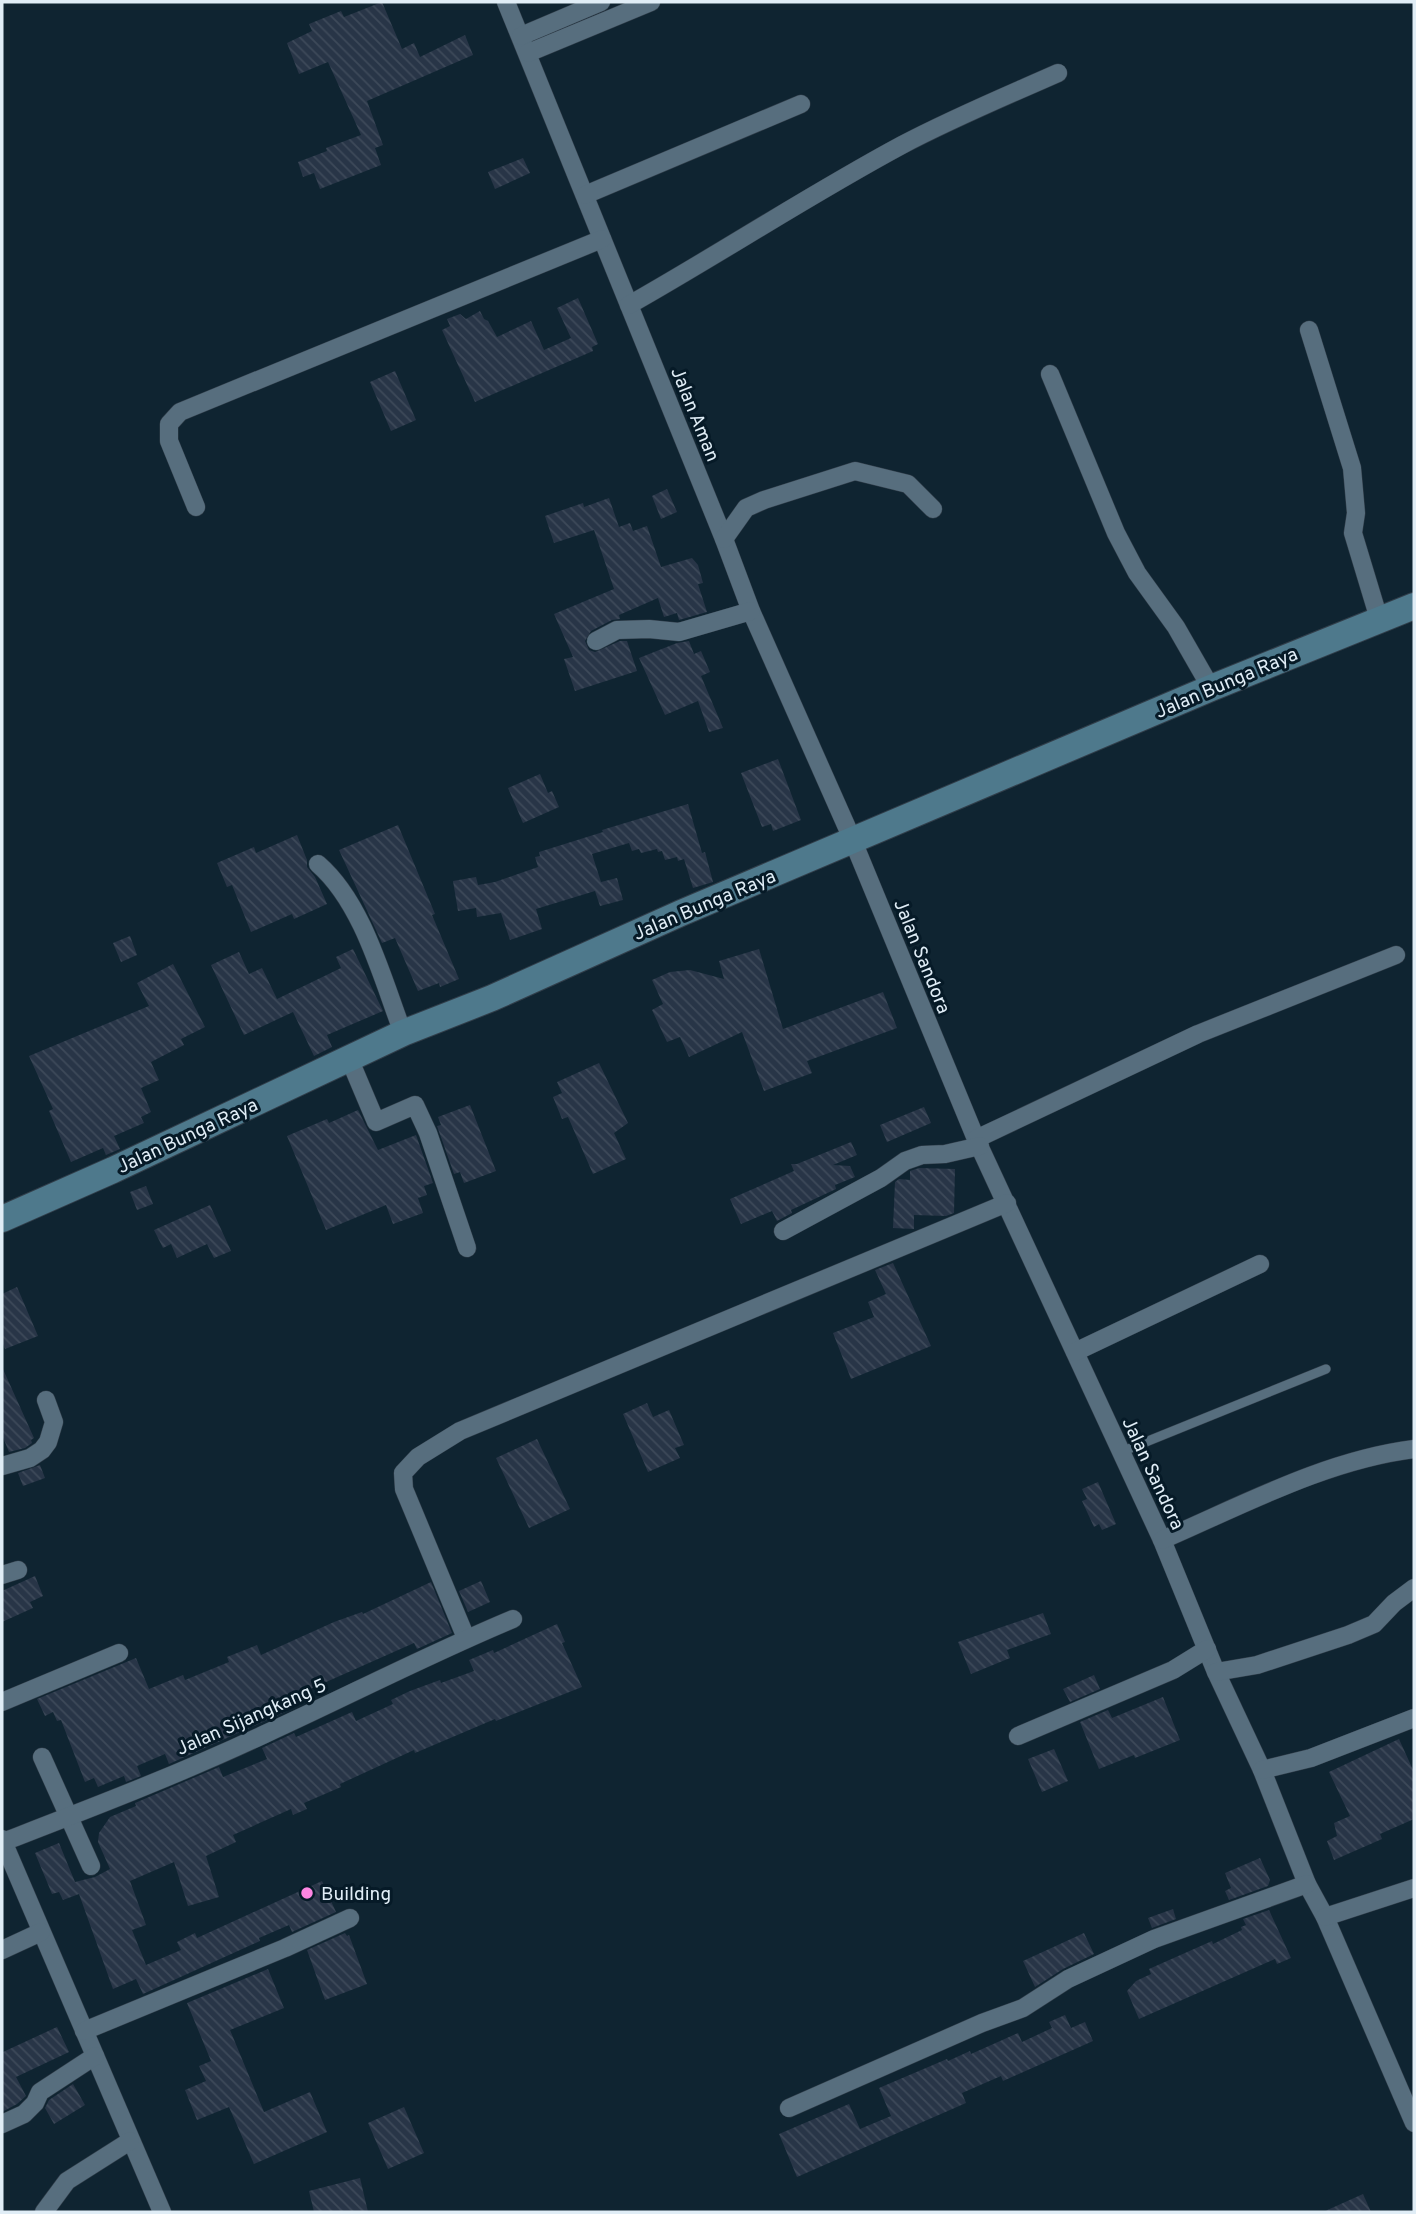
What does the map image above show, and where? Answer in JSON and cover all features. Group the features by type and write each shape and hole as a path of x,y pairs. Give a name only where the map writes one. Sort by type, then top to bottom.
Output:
{"street":[{"name":"Jalan Aman","path":"506,2 724,538 751,611 853,841"},
{"path":"524,44 601,2"},
{"path":"524,44 651,2"},
{"path":"629,305 904,144 1058,73"},
{"path":"585,195 801,104"},
{"path":"196,507 169,441 169,424 180,412 603,239"},
{"path":"1309,330 1352,468 1356,513 1353,533 1379,619"},
{"path":"1050,374 1137,573 1176,626 1211,688"},
{"path":"724,538 746,508 855,471 908,484 933,509"},
{"name":"Jalan Bunga Raya","path":"2,1219 113,1170 403,1033 492,998 681,913 1211,688 1414,606"},
{"path":"596,641 617,630 679,632 751,611"},
{"name":"Jalan Sandora","path":"853,841 978,1142 1162,1540 1216,1672 1262,1770 1307,1884 1325,1917 1414,2123"},
{"path":"318,864 332,876 349,901 403,1033"},
{"path":"783,1231 881,1178 905,1161 922,1155 945,1154 978,1142 1198,1034 1396,955"},
{"path":"349,1058 376,1122 415,1105 428,1133 467,1248"},
{"path":"466,1638 404,1489 403,1473 418,1457 460,1431 1007,1203"},
{"path":"1075,1352 1260,1264"},
{"path":"2,1466 30,1458 48,1442 54,1422 46,1400"},
{"path":"1162,1540 1265,1495 1355,1460 1414,1449"},
{"path":"1216,1672 1257,1665 1374,1624 1394,1603 1414,1588"},
{"name":"Jalan Sijangkang 5","path":"2,1841 263,1736 466,1638 513,1619"},
{"path":"1018,1736 1173,1670 1207,1649"},
{"path":"2,1702 119,1653"},
{"path":"1262,1770 1311,1758 1414,1717"},
{"path":"42,1758 91,1866"},
{"path":"2,1841 162,2212"},
{"path":"789,2108 982,2022 1023,2008 1068,1979 1154,1939 1307,1884"},
{"path":"1325,1917 1414,1888"},
{"path":"84,2031 241,1967 350,1918"},
{"path":"2,1950 41,1932"},
{"path":"2,2124 24,2114 35,2103 40,2092 95,2056"},
{"path":"44,2212 67,2180 130,2141"}],"lane":[{"path":"1121,1452 1326,1369"}],"building":[{"path":"382,2 402,49 414,43 420,57 465,35 473,55 367,101 383,145 375,148 381,165 320,189 314,173 303,177 298,162 361,135 328,62 299,74 287,43 312,31 309,24 341,11 344,17"},
{"path":"523,158 530,173 495,189 488,172"},
{"path":"578,298 598,344 592,347 593,351 475,402 442,330 450,326 447,319 460,314 466,319 480,311 497,337 531,321 544,350 571,338 557,308"},
{"path":"395,371 416,420 391,431 370,382"},
{"path":"667,489 677,512 661,519 652,496"},
{"path":"609,498 619,527 630,523 633,531 647,526 661,567 692,558 698,565 703,583 698,584 707,612 679,620 677,613 664,617 658,598 591,631 585,641 589,650 595,652 620,641 627,641 637,671 575,691 564,659 573,657 554,614 614,589 594,530 554,543 545,516 583,503 584,507"},
{"path":"689,641 694,654 701,651 710,672 701,676 723,728 709,732 698,701 665,715 639,658"},
{"path":"778,759 801,820 773,831 771,824 762,827 741,773"},
{"path":"540,774 548,793 552,791 559,807 523,823 508,788"},
{"path":"688,804 713,882 693,888 684,859 678,861 677,857 665,860 662,851 658,852 657,849 641,853 639,849 632,851 629,843 592,854 601,882 617,878 623,900 600,906 595,891 536,909 542,929 510,940 501,913 477,917 476,908 458,911 453,881 476,877 478,885 495,882 538,867 535,857 540,856 539,852"},
{"path":"398,825 459,979 440,987 439,983 418,991 395,938 382,943 339,850"},
{"path":"297,835 307,867 315,877 327,904 294,919 292,914 251,932 232,885 227,887 217,863 254,847 256,853"},
{"path":"130,936 137,955 121,962 113,943"},
{"path":"353,949 383,1011 327,1035 332,1047 314,1056 293,1012 244,1035 211,965 239,952 249,974 262,968 277,999 341,968 336,957"},
{"path":"759,949 783,1029 883,992 897,1028 807,1061 812,1073 764,1091 742,1032 689,1057 680,1037 667,1042 652,1010 663,1004 652,980 670,972 690,970 724,979 719,961"},
{"path":"173,964 205,1027 181,1039 184,1045 151,1062 159,1080 141,1088 151,1112 141,1117 144,1123 114,1136 120,1149 106,1155 103,1148 71,1162 49,1111 53,1109 29,1056 149,1006 137,983"},
{"path":"599,1063 628,1123 614,1133 626,1159 593,1174 568,1117 562,1119 553,1097 562,1093 557,1082"},
{"path":"470,1105 496,1171 464,1183 460,1172 454,1174 437,1126 441,1125 438,1117"},
{"path":"924,1107 931,1123 887,1142 880,1125"},
{"path":"358,1110 378,1150 416,1135 433,1183 424,1186 427,1195 418,1198 423,1213 393,1224 386,1205 326,1230 287,1136 327,1119 329,1123"},
{"path":"851,1142 857,1155 833,1165 850,1166 855,1177 835,1185 836,1189 791,1210 792,1213 777,1221 772,1211 741,1224 730,1199 794,1171 791,1164"},
{"path":"919,1168 955,1169 954,1213 946,1216 914,1215 914,1229 893,1228 895,1182 899,1179 910,1180 910,1171"},
{"path":"146,1186 153,1204 137,1210 130,1192"},
{"path":"210,1205 231,1251 214,1258 207,1244 177,1258 171,1244 163,1248 154,1230"},
{"path":"893,1263 931,1346 851,1379 833,1333 874,1317 868,1302 886,1294 875,1270"},
{"path":"17,1287 38,1336 5,1349 2,1341 2,1294"},
{"path":"2,1367 34,1438 25,1448 9,1452 2,1435"},
{"path":"647,1403 653,1417 669,1410 684,1445 675,1448 680,1458 648,1472 623,1414"},
{"path":"537,1439 570,1509 529,1528 496,1458"},
{"path":"40,1465 45,1478 23,1486 18,1473"},
{"path":"1098,1482 1116,1524 1102,1530 1099,1524 1094,1527 1082,1501 1087,1499 1082,1489"},
{"path":"35,1576 43,1596 30,1602 33,1608 2,1622 2,1591"},
{"path":"481,1581 490,1602 468,1612 459,1591"},
{"path":"431,1582 452,1633 417,1649 414,1643 281,1702 285,1712 169,1764 165,1754 137,1766 141,1776 126,1782 124,1776 98,1787 94,1778 85,1782 61,1720 57,1721 53,1712 45,1716 37,1699 136,1658 149,1689 183,1675 185,1680 229,1662 227,1657 257,1645 261,1655 334,1622 362,1612 363,1614"},
{"path":"1043,1613 1051,1634 1007,1650 1010,1658 971,1674 958,1642"},
{"path":"557,1624 565,1642 562,1643 582,1687 496,1721 495,1719 415,1753 414,1750 304,1803 307,1809 293,1815 291,1809 233,1835 236,1842 206,1856 219,1897 188,1906 174,1862 130,1881 146,1925 132,1930 146,1965 181,1950 177,1942 195,1933 197,1938 322,1881 336,1912 292,1932 289,1925 143,1994 136,1979 113,1989 79,1894 63,1900 59,1892 52,1894 35,1853 59,1843 75,1882 95,1877 110,1869 98,1842 99,1833 110,1817 136,1806 135,1803 219,1767 223,1777 267,1759 262,1748 294,1733 296,1737 352,1712 356,1721 393,1704 391,1700 410,1691 474,1671 469,1660 493,1650 494,1653"},
{"path":"1094,1675 1100,1689 1070,1702 1063,1689"},
{"path":"1163,1697 1180,1740 1099,1769 1080,1722 1108,1710 1112,1718"},
{"path":"1399,1739 1414,1772 1414,1819 1380,1834 1382,1839 1334,1860 1327,1841 1337,1836 1334,1823 1350,1816 1329,1772"},
{"path":"1054,1749 1068,1781 1042,1792 1028,1759"},
{"path":"1260,1858 1270,1880 1268,1886 1229,1900 1225,1891 1231,1888 1225,1873"},
{"path":"1173,1909 1176,1919 1152,1928 1148,1918"},
{"path":"1269,1910 1291,1958 1277,1964 1275,1959 1139,2019 1127,1991 1136,1981 1151,1974 1149,1969 1242,1930 1241,1927 1246,1925 1243,1919"},
{"path":"345,1933 349,1935 367,1984 325,2000 307,1950"},
{"path":"1084,1933 1094,1954 1035,1987 1023,1961"},
{"path":"268,1969 284,2008 230,2030 264,2112 310,2092 327,2132 254,2164 229,2107 197,2120 185,2090 206,2081 199,2066 211,2061 187,2003"},
{"path":"1065,2015 1071,2028 1085,2022 1093,2041 1003,2081 1001,2076 962,2093 966,2103 797,2177 779,2134 849,2104 860,2129 891,2116 879,2088 947,2059 948,2061 970,2051 971,2054 1018,2033 1022,2042 1052,2028 1049,2022"},
{"path":"57,2027 69,2052 16,2077 26,2096 2,2112 2,2049 3,2052"},
{"path":"73,2084 85,2105 54,2124 45,2108 49,2100"},
{"path":"404,2107 424,2153 388,2169 368,2123"},
{"path":"360,2178 368,2212 314,2212 309,2191"},
{"path":"1363,2194 1371,2212 1323,2212"}],"place":[{"name":"Building","path":"307,1893"}]}
